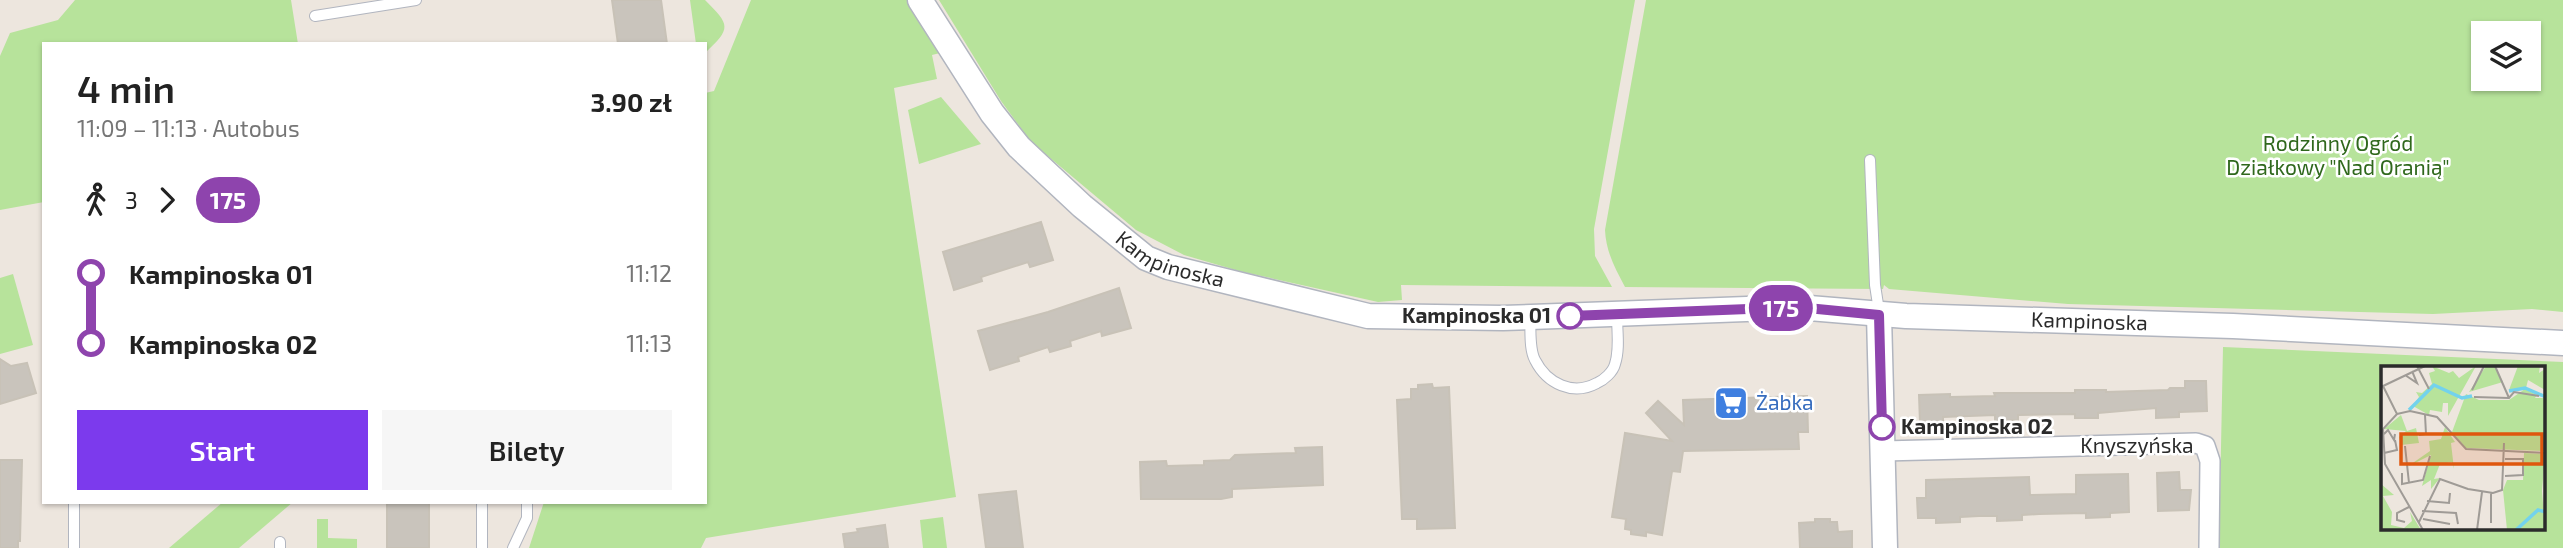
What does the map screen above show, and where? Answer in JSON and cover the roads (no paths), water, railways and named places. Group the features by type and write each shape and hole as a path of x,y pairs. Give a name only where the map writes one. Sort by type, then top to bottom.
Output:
{"street":[{"name":"Kampinoska","path":"920,0 992,113 1020,147 1082,206 1146,258 1168,267 1368,316 1530,317 1797,307 1879,315 2259,327 2563,343"},
{"path":"1879,315 1885,548"},
{"name":"Knyszyńska","path":"1882,451 2196,443 2205,446 2210,461 2208,548"}],"lane":[{"path":"315,16 416,0"},
{"path":"1870,160 1875,285 1879,315"},
{"path":"1530,317 1532,356 1544,375 1553,383 1568,389 1588,388 1603,380 1615,368 1617,313"},
{"path":"74,504 74,548"},
{"path":"482,504 482,548"},
{"path":"513,548 527,518 527,504"}],"place":[{"name":"Kampinoska 01","path":"1570,316"},
{"name":"Żabka","path":"1731,403"},
{"name":"Kampinoska 02","path":"1882,427"}],"park label":[{"name":"Rodzinny Ogród Działkowy \"Nad Oranią\"","path":"2338,156"}]}
